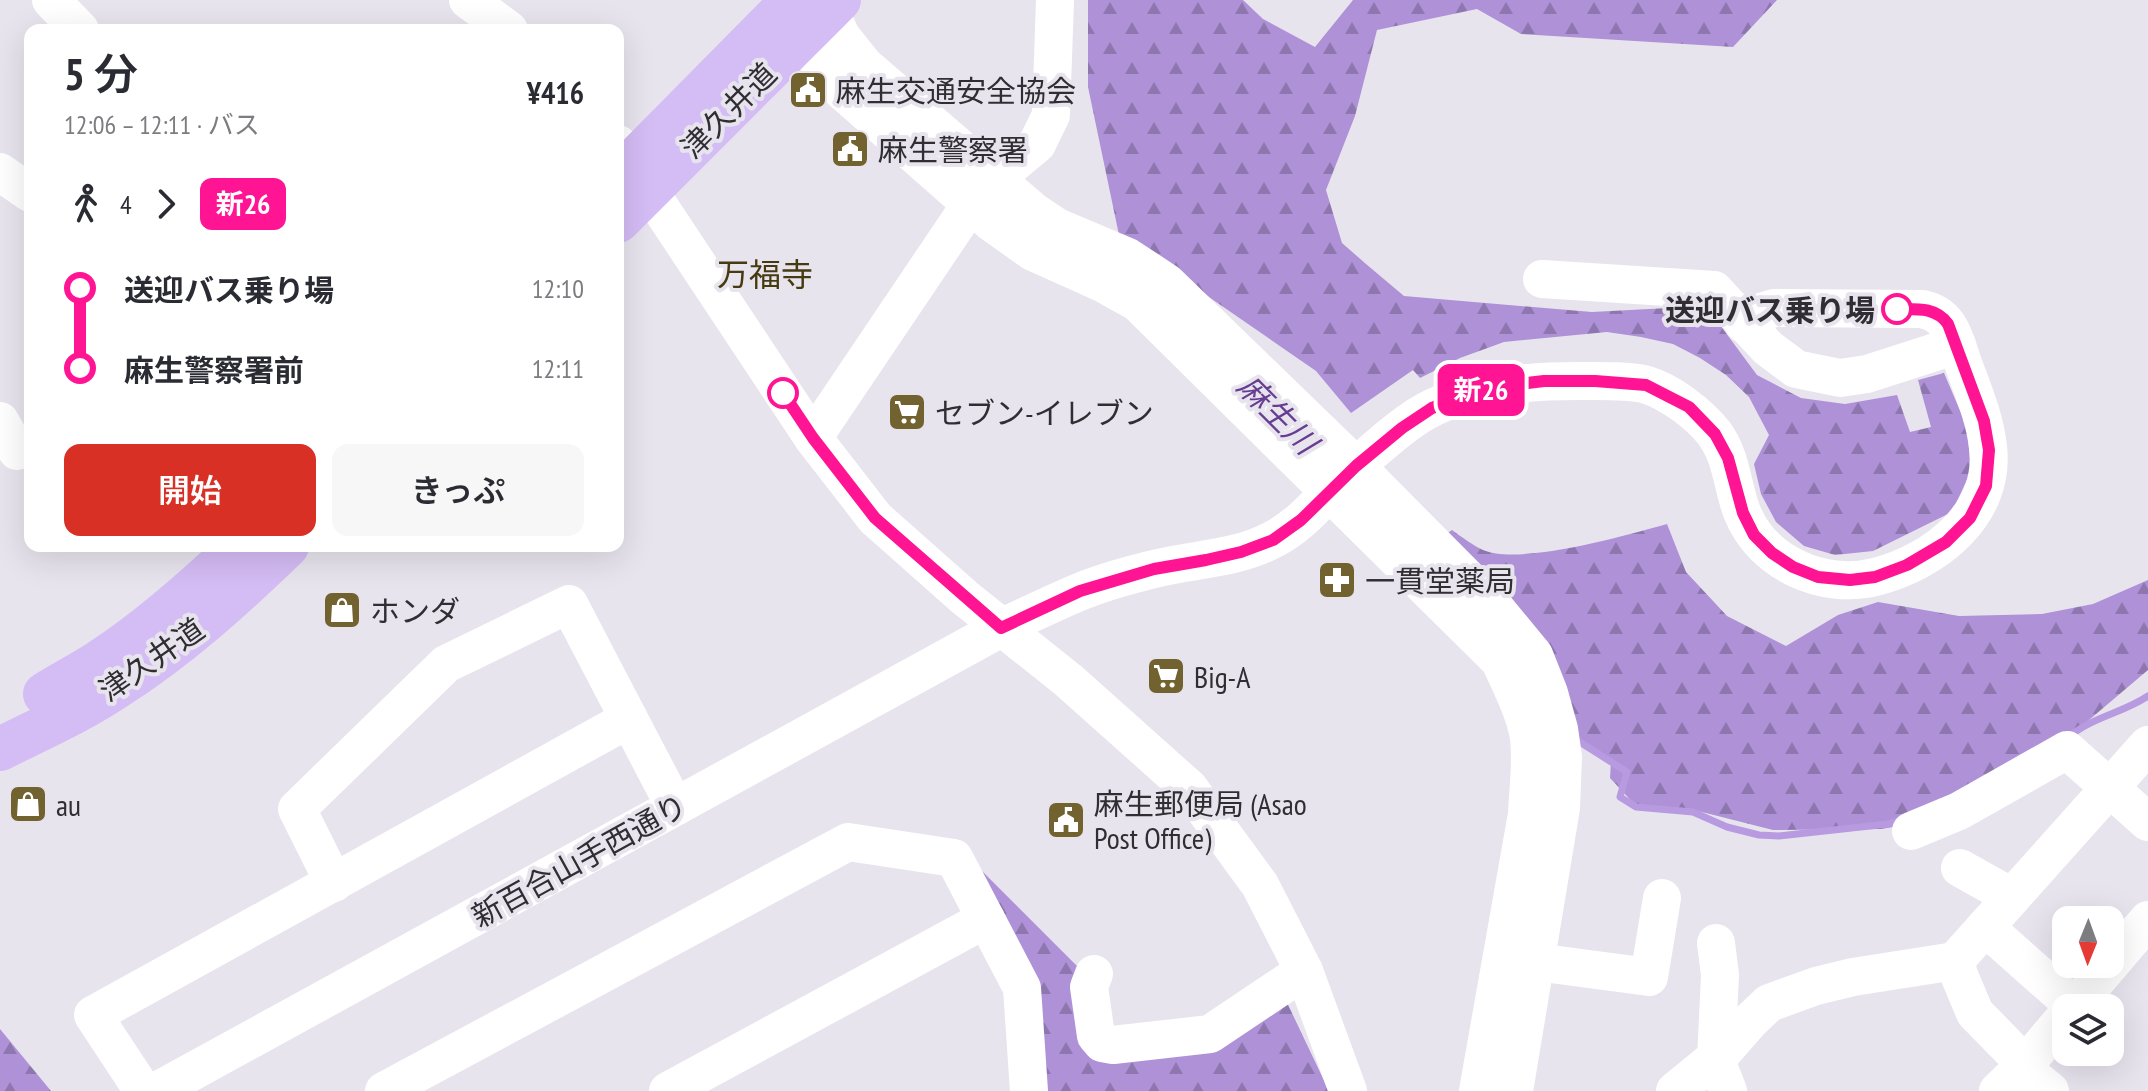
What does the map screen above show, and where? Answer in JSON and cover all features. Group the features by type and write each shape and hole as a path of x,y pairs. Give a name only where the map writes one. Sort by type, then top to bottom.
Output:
{"main road":[{"name":"津久井道","path":"624,192 629,168 812,14"},
{"name":"津久井道","path":"0,720 99,662 204,581 234,552"},
{"name":"津久井道","path":"0,749 114,689 137,673 222,607 281,552"}],"street":[{"path":"51,0 74,24"},
{"path":"813,438 969,179 1037,144 1051,115 1055,0"},
{"path":"812,14 840,89 969,179 1033,211 1057,227 1128,257 1166,282 1500,661 1520,706 1529,737 1527,814 1478,1091"},
{"path":"629,168 813,438 875,518 1001,628 1068,680 1189,788 1260,885 1304,971 1348,1091"},
{"path":"0,172 24,189"},
{"path":"1542,279 1714,290 1768,348 1796,369 1840,378 1867,374 1957,345"},
{"name":"新百合山手西通り","path":"157,1091 200,1081 675,807 1001,628 1080,591 1154,569 1241,552 1273,540 1301,520 1402,428 1432,408 1486,388 1544,381 1646,385 1689,407 1715,434 1728,458 1743,513 1754,535 1772,553 1793,567 1818,577 1850,580 1875,577 1907,565 1946,542 1970,518 1986,486 1989,450 1984,421 1945,319 1934,311 1922,309 1774,308 1758,313 1744,324"},
{"path":"1342,480 1487,598 1534,655 1549,693 1563,757 1561,808 1536,962 1520,1089"},
{"path":"334,883 297,809 446,664 569,604 675,807"},
{"path":"143,1091 93,1015 629,719"},
{"path":"1722,1076 1769,1003 1853,977 1955,961 2148,745"},
{"path":"1911,831 1959,811 2067,750 2148,822"},
{"path":"384,1091 848,842 954,858 1022,988 1029,1091"},
{"path":"1960,868 2012,897"},
{"path":"1536,962 1663,979 1662,898"},
{"path":"668,1091 986,919"},
{"path":"2085,994 2148,920"},
{"path":"1985,927 2054,994"},
{"path":"1716,943 1720,975 1722,1076"},
{"path":"1955,961 1975,1013 2020,1059 2023,1083"},
{"path":"1094,974 1089,987 1096,1036 1102,1043 1113,1045 1210,1034 1304,971"},
{"path":"2023,1083 2052,1039"},
{"path":"1675,1091 1708,1064 1722,1076"}],"green space":[{"path":"1088,0 1243,0 1263,19 1315,47 1353,0 1777,0 1733,47 1521,34 1477,9 1377,30 1355,116 1326,190 1342,243 1404,296 1592,312 1706,306 1757,375 1801,398 1845,404 1897,395 1910,432 1931,427 1918,380 1944,373 1967,427 1971,471 1952,512 1873,551 1835,555 1804,546 1776,522 1761,494 1754,464 1769,435 1749,397 1726,375 1700,358 1673,344 1641,337 1607,332 1504,342 1460,358 1420,378 1413,370 1351,413 1316,371 1119,235 1088,87"},
{"path":"1667,524 1686,572 1727,616 1786,646 1838,615 1878,602 1959,616 2042,614 2093,604 2148,580 2148,670 2063,742 1917,823 1881,829 1773,830 1698,811 1637,807 1610,778 1611,761 1573,735 1439,539 1452,530 1483,550 1522,554 1574,547"},
{"path":"958,847 1079,968 1095,1052 1282,992 1329,1091 1041,1091"},
{"path":"0,1029 51,1091 0,1091"}],"waterway":[{"path":"2069,737 2148,696"},
{"path":"1575,739 1627,772 1620,797 1636,807 1693,812 1727,827 1759,835 1779,836 1903,820"}],"bus line":[{"name":"新26","path":"783,393 813,438 875,518 1001,628 1080,591 1154,569 1241,552 1273,540 1301,520 1356,466 1432,408 1486,388 1544,381 1646,385 1689,407 1715,434 1728,458 1743,513 1754,535 1772,553 1793,567 1818,577 1850,580 1875,577 1936,550 1970,518 1986,486 1989,450 1984,421 1948,324 1934,311 1897,309"}],"place":[{"name":"麻生交通安全協会","path":"808,90"},
{"name":"麻生警察署","path":"850,149"},
{"name":"送迎バス乗り場","path":"1897,309"},
{"name":"セブン-イレブン","path":"907,412"},
{"name":"一貫堂薬局","path":"1337,580"},
{"name":"ホンダ","path":"342,610"},
{"name":"Big-A","path":"1166,676"},
{"name":"au","path":"28,804"},
{"name":"麻生郵便局 (Asao Post Office)","path":"1066,820"}],"district":[{"name":"万福寺","path":"765,274"}],"water label":[{"name":"麻生川","path":"1278,414"}]}
